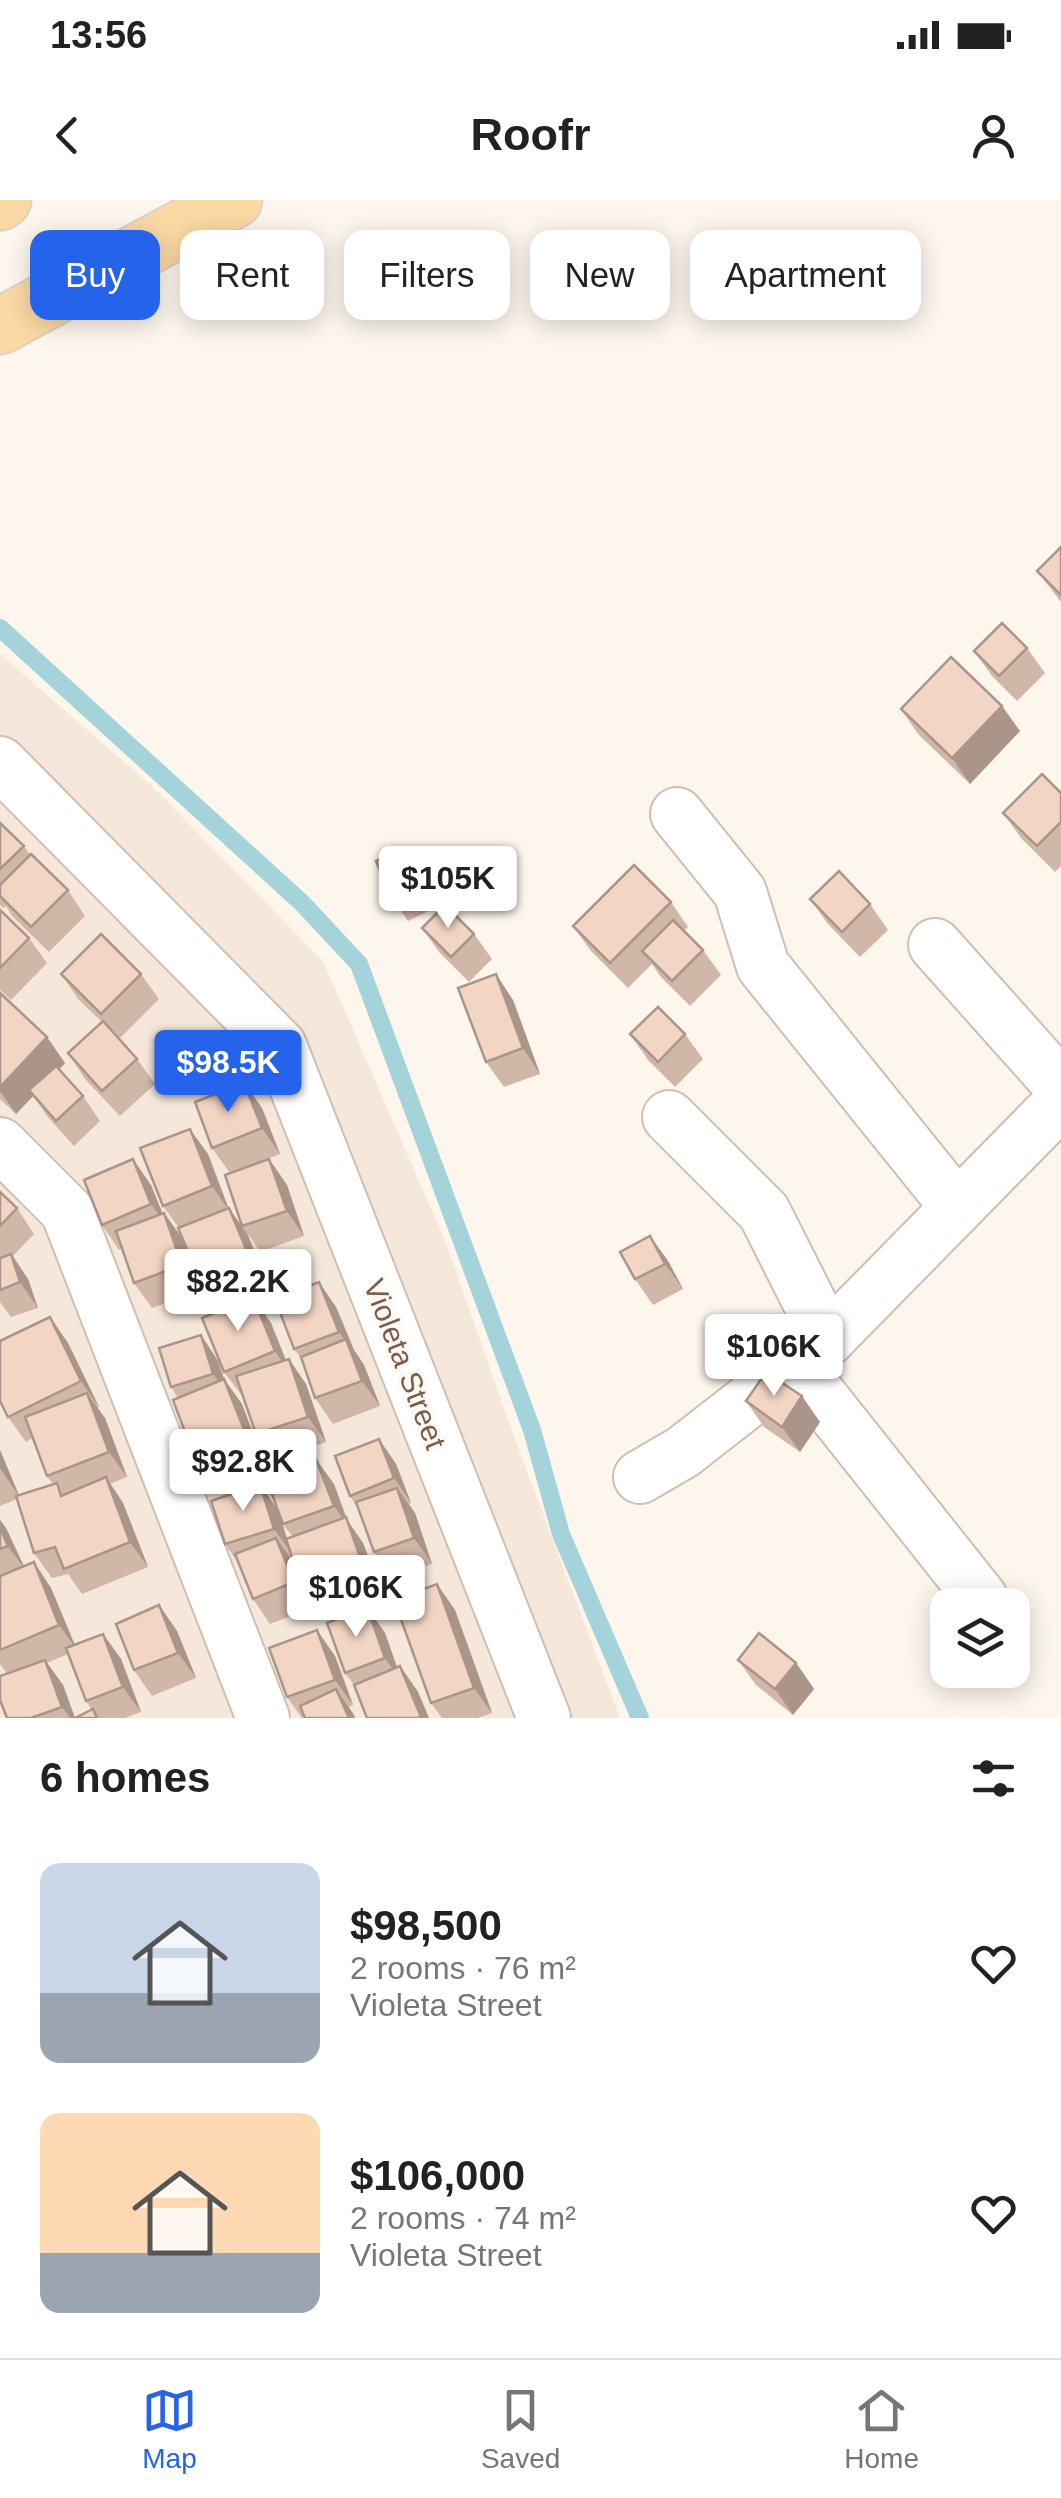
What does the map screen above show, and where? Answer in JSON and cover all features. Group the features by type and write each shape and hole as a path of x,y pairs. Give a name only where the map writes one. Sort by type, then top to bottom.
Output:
{"main road":[{"path":"0,326 234,200"}],"street":[{"name":"Violeta Street","path":"0,763 280,1046 544,1718"},
{"path":"677,814 740,892 763,966 957,1207"},
{"path":"935,945 1061,1086"},
{"path":"640,1477 683,1452 812,1352 1061,1102"},
{"path":"669,1116 764,1212 812,1352 974,1588"},
{"path":"0,1144 68,1211 263,1718"}],"shaded area":[{"path":"0,654 153,787 323,961 446,1243 620,1718 0,1718"}],"building":[{"path":"1061,547 1061,595 1037,571"},
{"path":"1002,623 1027,648 999,676 974,651"},
{"path":"951,657 1002,706 952,758 901,709"},
{"path":"1042,774 1061,793 1061,822 1037,846 1003,813"},
{"path":"0,823 24,846 0,869"},
{"path":"401,850 416,884 390,895 376,861"},
{"path":"31,854 68,890 31,927 0,896 0,885"},
{"path":"634,865 671,902 610,963 573,926"},
{"path":"839,871 870,904 842,932 810,899"},
{"path":"445,905 474,934 451,957 422,928"},
{"path":"0,910 29,938 0,968"},
{"path":"673,920 703,950 672,981 642,951"},
{"path":"101,934 141,974 101,1014 61,974"},
{"path":"496,974 523,1048 486,1062 458,988"},
{"path":"0,993 47,1037 0,1087"},
{"path":"658,1007 685,1034 658,1062 630,1034"},
{"path":"103,1021 137,1059 102,1091 68,1053"},
{"path":"56,1066 83,1096 56,1121 29,1090"},
{"path":"244,1083 262,1128 212,1148 195,1102"},
{"path":"190,1129 212,1186 163,1206 140,1148"},
{"path":"133,1159 151,1204 102,1225 84,1180"},
{"path":"269,1159 287,1211 242,1226 225,1175"},
{"path":"0,1192 17,1208 0,1226"},
{"path":"229,1208 251,1261 201,1282 178,1228"},
{"path":"164,1213 182,1265 134,1283 116,1231"},
{"path":"650,1236 665,1264 635,1279 620,1252"},
{"path":"11,1254 20,1282 0,1290 0,1258"},
{"path":"319,1282 339,1332 294,1349 275,1299"},
{"path":"253,1297 275,1351 224,1372 202,1318"},
{"path":"50,1317 81,1381 8,1417 0,1401 0,1341"},
{"path":"201,1335 213,1374 171,1387 159,1348"},
{"path":"346,1339 362,1381 315,1398 301,1357"},
{"path":"289,1359 308,1417 256,1434 236,1376"},
{"path":"766,1372 802,1396 782,1427 746,1401"},
{"path":"224,1379 245,1432 193,1453 173,1400"},
{"path":"87,1393 109,1452 47,1476 25,1417"},
{"path":"379,1439 394,1478 350,1496 335,1456"},
{"path":"316,1459 334,1506 283,1524 266,1478"},
{"path":"106,1477 130,1542 64,1569 55,1547 34,1553 16,1496 57,1483 61,1496"},
{"path":"260,1484 274,1529 225,1544 211,1501"},
{"path":"397,1488 414,1538 374,1552 356,1502"},
{"path":"346,1517 363,1566 302,1587 286,1539"},
{"path":"0,1528 8,1546 0,1549"},
{"path":"276,1538 294,1582 253,1599 235,1554"},
{"path":"34,1562 59,1625 0,1650 0,1576"},
{"path":"437,1584 474,1688 431,1703 394,1600"},
{"path":"159,1605 178,1653 134,1670 116,1624"},
{"path":"367,1607 385,1658 345,1673 327,1623"},
{"path":"317,1630 335,1680 287,1697 269,1648"},
{"path":"759,1633 796,1663 775,1689 738,1660"},
{"path":"103,1634 123,1687 86,1701 66,1648"},
{"path":"45,1660 62,1707 31,1718 7,1718 0,1700 0,1676"},
{"path":"400,1666 421,1717 367,1718 354,1685"},
{"path":"336,1689 349,1718 305,1718 300,1706"},
{"path":"93,1709 97,1718 75,1718"}],"waterway":[{"path":"0,628 302,903 359,964 532,1430 561,1534 640,1718"}]}
